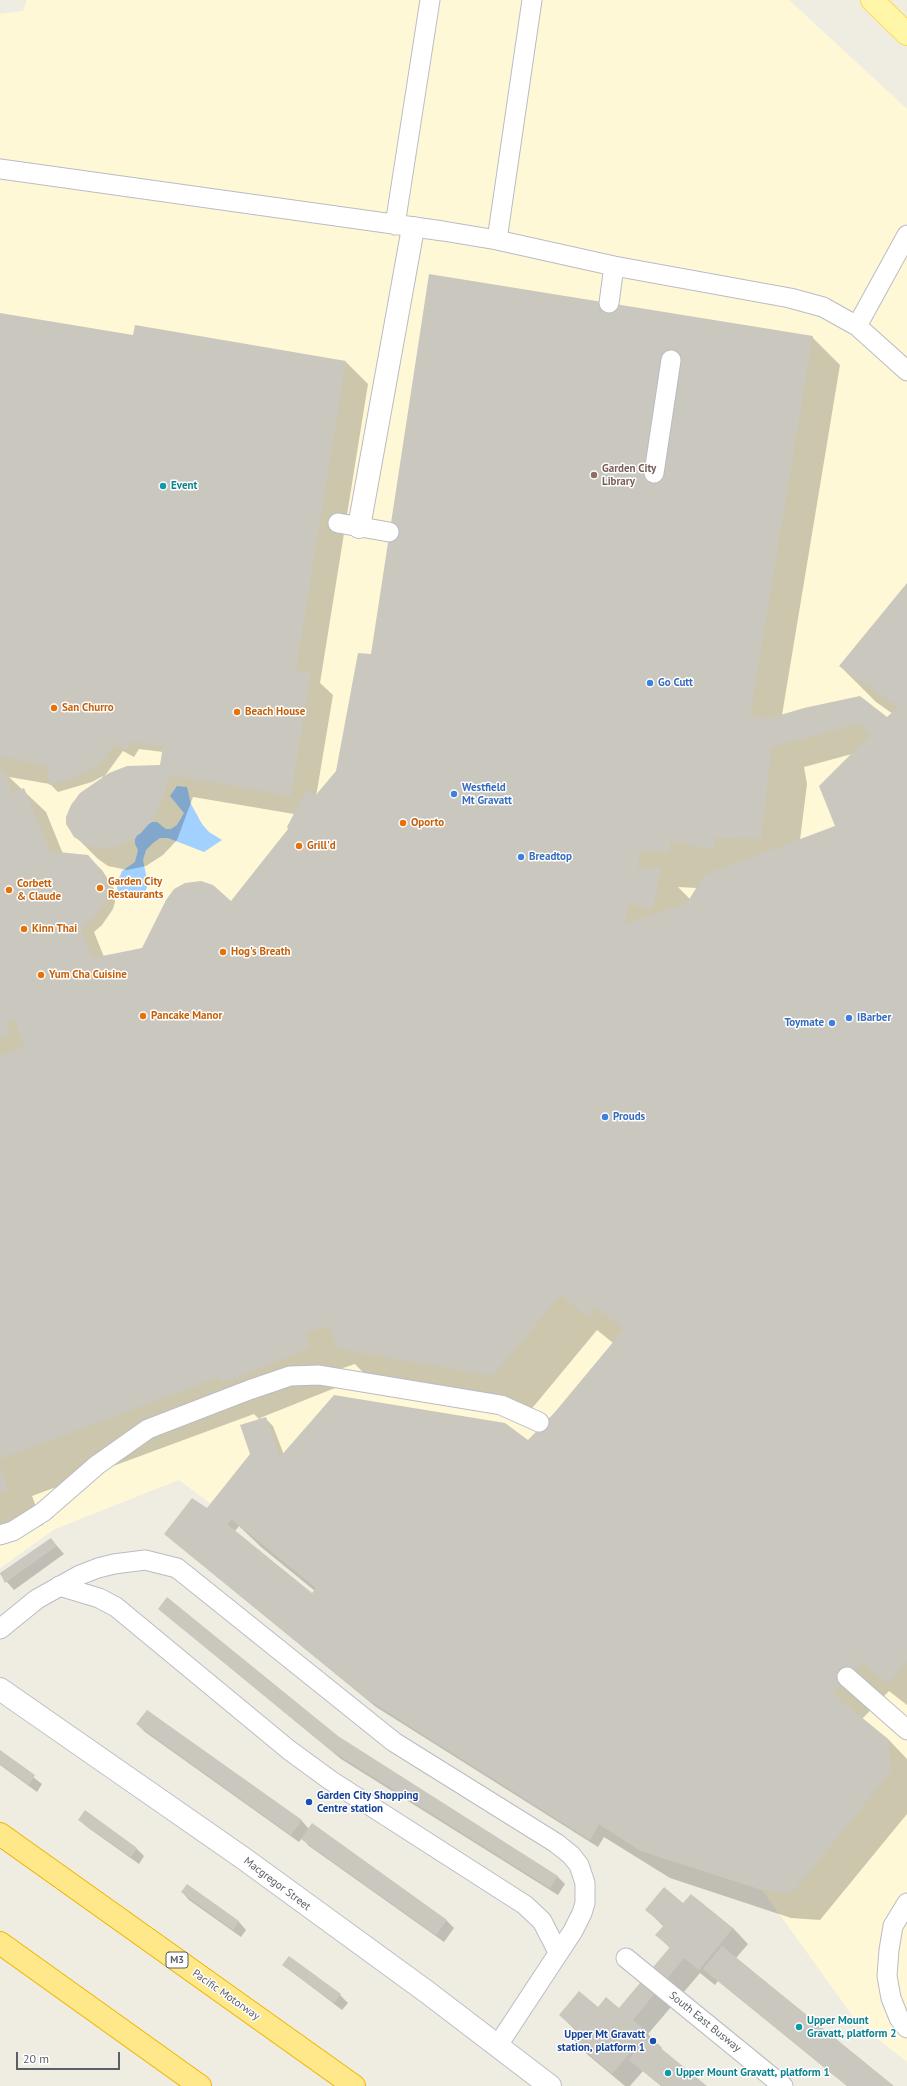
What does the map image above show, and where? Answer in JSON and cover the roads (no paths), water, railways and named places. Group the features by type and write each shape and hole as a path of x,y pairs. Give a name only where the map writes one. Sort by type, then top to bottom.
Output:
{"highway":[{"name":"Pacific Motorway","path":"0,1834 354,2086"},
{"path":"0,1943 200,2086"}],"main road":[{"path":"872,0 907,34"}],"street":[{"path":"348,525 404,227"},
{"name":"Macgregor Street","path":"0,1688 243,1858 498,2045 550,2086"}],"lane":[{"path":"404,227 430,0"},
{"path":"497,240 532,0"},
{"path":"0,169 497,240 614,266 790,298 823,307 857,326 907,371"},
{"path":"857,326 907,235"},
{"path":"609,303 614,266"},
{"path":"654,473 671,360"},
{"path":"348,525 389,532"},
{"path":"0,1535 13,1531 44,1512 96,1465 148,1429 248,1390 290,1376 319,1375 501,1405 538,1422"},
{"path":"0,1628 37,1599 80,1574 129,1561 146,1560 177,1568 394,1742 556,1843 579,1865 585,1883 585,1904 578,1922 498,2045"},
{"path":"59,1586 99,1598 116,1608 289,1750 330,1780 525,1905 542,1921 558,1952"},
{"path":"847,1677 907,1730"},
{"path":"907,1903 894,1926 889,1950 887,1976 891,1998 899,2018 907,2028"},
{"name":"South East Busway","path":"626,1958 783,2086"}],"water":[{"path":"177,786 187,787 191,804 202,824 209,832 222,840 204,852 168,838 160,838 146,850 143,860 148,884 146,890 141,894 127,899 121,896 117,888 117,883 122,871 135,862 138,850 135,844 135,839 141,829 152,822 157,822 166,829 171,829 177,825 184,813 170,796"}],"place":[{"name":"Garden City Library","path":"594,475"},
{"name":"Event","path":"163,486"},
{"name":"Go Cutt","path":"650,683"},
{"name":"San Churro","path":"54,708"},
{"name":"Beach House","path":"237,712"},
{"name":"Westfield Mt Gravatt","path":"454,794"},
{"name":"Oporto","path":"403,823"},
{"name":"Grill'd","path":"299,846"},
{"name":"Breadtop","path":"521,857"},
{"name":"Garden City Restaurants","path":"100,888"},
{"name":"Corbett & Claude","path":"9,890"},
{"name":"Kinn Thai","path":"24,929"},
{"name":"Hog's Breath","path":"223,952"},
{"name":"Yum Cha Cuisine","path":"41,975"},
{"name":"Pancake Manor","path":"143,1016"},
{"name":"IBarber","path":"849,1018"},
{"name":"Toymate","path":"832,1023"},
{"name":"Prouds","path":"605,1117"},
{"name":"Garden City Shopping Centre station","path":"309,1802"},
{"name":"Upper Mount Gravatt, platform 2","path":"799,2027"},
{"name":"Upper Mt Gravatt station, platform 1","path":"653,2041"},
{"name":"Upper Mount Gravatt, platform 1","path":"668,2073"}]}
